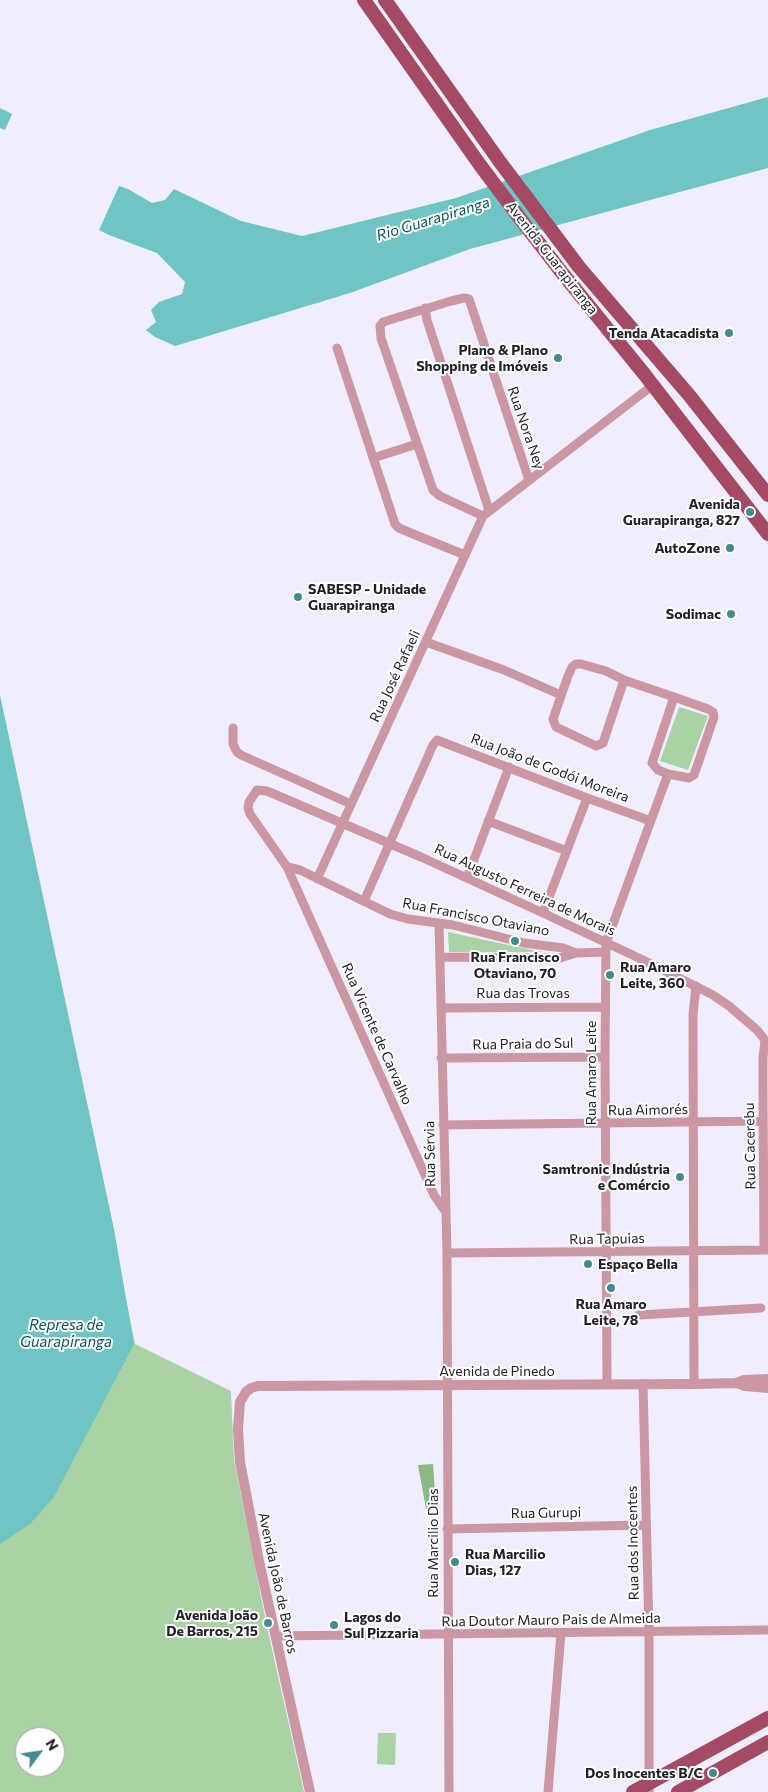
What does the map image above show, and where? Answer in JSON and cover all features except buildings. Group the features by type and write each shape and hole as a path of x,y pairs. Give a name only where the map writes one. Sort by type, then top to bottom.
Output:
{"main road":[{"name":"Avenida Guarapiranga","path":"364,0 480,165 563,274 653,385 768,534"},
{"name":"Avenida Guarapiranga","path":"385,0 500,162 579,267 689,395 768,494"},
{"path":"653,385 664,379 689,395"},
{"path":"633,1792 649,1788 768,1718"},
{"path":"678,1792 768,1742"}],"street":[{"name":"Rua Nora Ney","path":"425,308 464,298 468,299 529,480"},
{"path":"425,308 486,513 440,496 432,490 381,338 380,326 382,322 425,308"},
{"path":"337,348 396,525 465,555"},
{"name":"Rua José Rafaeli","path":"317,879 486,513 653,385"},
{"path":"373,458 417,444"},
{"path":"426,642 504,670 562,695"},
{"path":"624,680 603,743 596,746 556,727 553,719 568,676 572,667 576,664 606,671 624,680 674,697 713,712 713,720 694,775 686,778 668,774 655,768 652,760 674,697"},
{"path":"233,728 234,744 237,752 241,755 351,804"},
{"name":"Rua João de Godói Moreira","path":"389,844 433,744 440,740 587,798 651,820"},
{"path":"466,878 509,767"},
{"name":"Rua Amaro Leite","path":"607,1384 606,947 668,774"},
{"name":"Rua Augusto Ferreira de Morais","path":"256,791 267,791 466,878 543,913 606,947 696,986 729,1006 757,1030 767,1042"},
{"name":"Rua Vicente de Carvalho","path":"256,791 250,797 248,808 254,820 287,867 434,1196 445,1211"},
{"path":"543,913 587,798"},
{"path":"488,821 567,851"},
{"path":"364,901 389,844"},
{"name":"Rua Francisco Otaviano","path":"287,867 300,870 398,917 466,928 524,943 563,948 576,953 606,947"},
{"name":"Rua Sérvia","path":"439,923 447,1253 447,1385"},
{"path":"440,958 560,958 576,953"},
{"path":"694,1384 693,1015 696,986"},
{"name":"Rua das Trovas","path":"441,1008 605,1007"},
{"name":"Rua Cacerebu","path":"766,1250 763,1057 767,1042"},
{"name":"Rua Praia do Sul","path":"441,1058 605,1057"},
{"name":"Rua Aimorés","path":"443,1125 763,1121"},
{"name":"Rua Tapuias","path":"447,1253 766,1250"},
{"path":"639,1315 761,1308"},
{"name":"Avenida de Pinedo","path":"258,1386 694,1384 736,1383 744,1380 768,1379"},
{"name":"Avenida de Pinedo","path":"736,1383 745,1386 768,1388"},
{"name":"Rua dos Inocentes","path":"644,1384 649,1632 649,1788"},
{"name":"Rua Marcilio Dias","path":"447,1385 449,1792"},
{"name":"Avenida João de Barros","path":"258,1386 246,1392 240,1402 238,1429 246,1501 310,1792"},
{"name":"Rua Gurupi","path":"447,1529 646,1525"},
{"name":"Rua Doutor Mauro Pais de Almeida","path":"275,1636 768,1630"},
{"path":"548,1792 561,1633"}],"shaded area":[{"path":"679,707 708,716 688,770 660,761"},
{"path":"448,932 513,946 543,952 449,952"},
{"path":"127,1304 135,1344 231,1391 234,1460 267,1627 304,1792 0,1792 0,1405"},
{"path":"433,1464 436,1508 426,1509 418,1465"},
{"path":"378,1733 396,1733 395,1765 377,1764"}],"water":[{"name":"Rio Guarapiranga","path":"768,97 768,168 470,249 350,293 175,346 155,337 146,330 156,322 151,310 159,302 182,294 185,282 157,253 99,230 119,186 152,203 165,200 174,189 241,221 302,236 456,198 650,130"},
{"path":"0,108 12,114 5,130 0,128"},
{"name":"Represa de Guarapiranga","path":"0,695 114,1229 134,1344 54,1497 30,1524 0,1544"}],"place":[{"name":"Tenda Atacadista","path":"729,333"},
{"name":"Plano & Plano Shopping de Imóveis","path":"558,358"},
{"name":"Avenida Guarapiranga, 827","path":"750,512"},
{"name":"AutoZone","path":"730,548"},
{"name":"SABESP - Unidade Guarapiranga","path":"298,597"},
{"name":"Sodimac","path":"731,614"},
{"name":"Rua Francisco Otaviano, 70","path":"515,941"},
{"name":"Rua Amaro Leite, 360","path":"610,975"},
{"name":"Samtronic Indústria e Comércio","path":"680,1177"},
{"name":"Espaço Bella","path":"588,1264"},
{"name":"Rua Amaro Leite, 78","path":"611,1288"},
{"name":"Rua Marcilio Dias, 127","path":"455,1562"},
{"name":"Avenida João De Barros, 215","path":"268,1623"},
{"name":"Lagos do Sul Pizzaria","path":"334,1625"},
{"name":"Dos Inocentes B/C","path":"713,1773"}]}
